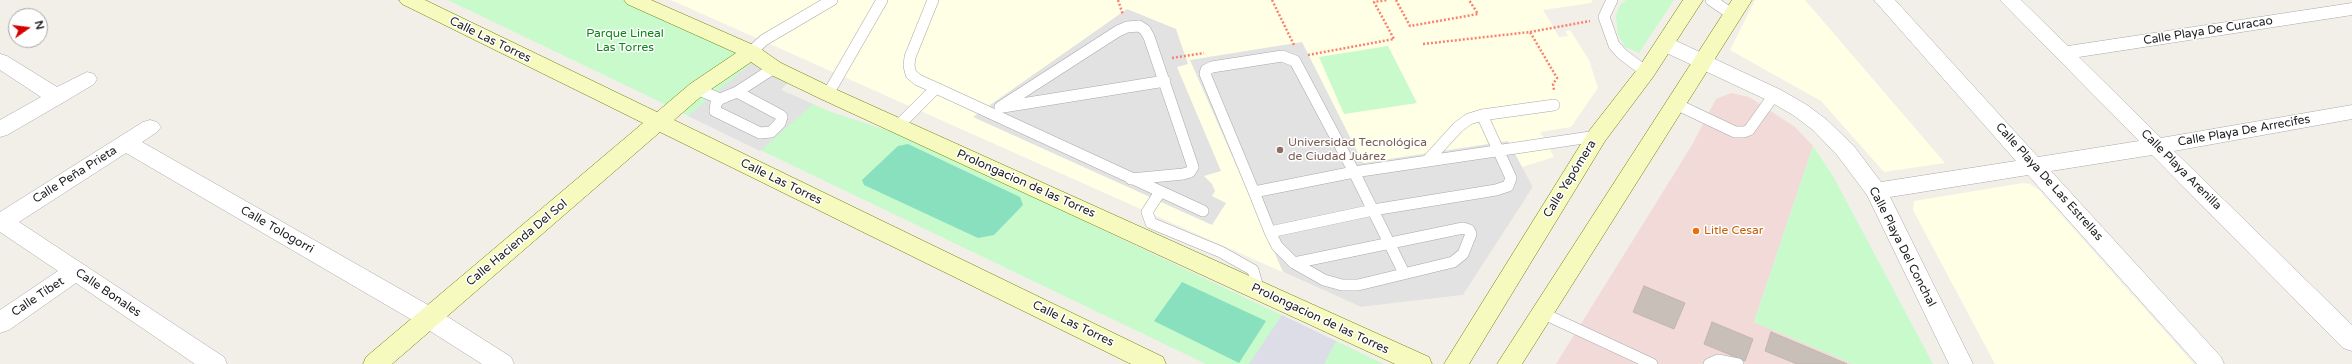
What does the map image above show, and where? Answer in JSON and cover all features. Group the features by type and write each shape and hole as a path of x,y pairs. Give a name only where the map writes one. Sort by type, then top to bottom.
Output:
{"main road":[{"name":"Calle Las Torres","path":"409,0 1154,364"},
{"name":"Prolongacion de las Torres","path":"634,0 750,52 774,68 828,94 1420,364"},
{"name":"Calle Yepómera","path":"1456,364 1596,136 1646,72 1694,0"},
{"path":"1509,364 1738,8"},
{"name":"Calle Hacienda Del Sol","path":"375,364 428,317 660,123 697,89 750,52"}],"street":[{"name":"Calle Playa De Las Estrellas","path":"1884,0 2212,364"},
{"name":"Calle Playa Arenilla","path":"2010,0 2352,341"},
{"name":"Calle Playa De Curacao","path":"2064,53 2352,9"},
{"name":"Calle Playa Del Conchal","path":"1665,44 1774,95 1820,125 1845,150 1876,191 1961,364"},
{"path":"0,61 57,96"},
{"path":"0,130 87,80"},
{"name":"Calle Playa De Arrecifes","path":"1876,191 2158,146 2352,112"},
{"name":"Calle Peña Prieta","path":"1,222 150,128"},
{"name":"Calle Tologorri","path":"126,143 428,317 502,364"},
{"name":"Calle Bonales","path":"1,222 215,364"},
{"name":"Calle Tíbet","path":"0,323 76,271"}],"lane":[{"path":"750,52 764,40 832,0"},
{"path":"828,94 882,0"},
{"path":"933,0 912,52 909,66 911,74 918,80 1203,211"},
{"path":"1612,0 1604,18 1607,30 1614,45 1632,63 1646,72"},
{"path":"1711,0 1738,8"},
{"path":"1000,107 1066,63 1127,27 1139,26 1145,30 1165,81 1193,167 1190,172 1183,174 1131,179"},
{"path":"1294,263 1389,243 1463,228 1469,230 1472,234 1460,258 1453,262 1358,285 1342,285 1324,280 1294,263 1277,246 1270,232 1204,74 1206,70 1220,66 1282,56 1295,58 1354,172 1373,210 1389,243 1404,273"},
{"path":"737,92 782,117 780,123 771,132 760,133 718,114 714,107 720,99 737,92 774,68"},
{"path":"982,110 1165,81"},
{"path":"898,126 936,88"},
{"path":"697,89 720,99"},
{"path":"1676,104 1735,132 1744,132 1749,130 1774,95"},
{"path":"1427,161 1458,128 1469,120 1482,115 1554,105"},
{"path":"1270,232 1373,210 1496,190 1508,186 1511,178 1500,150 1482,115"},
{"path":"1254,192 1354,172 1596,136"},
{"path":"1160,192 1147,212 1150,223 1221,252 1253,270 1259,290"},
{"path":"1542,313 1652,364"},
{"path":"1709,364 1718,360 1738,364"}],"path":[{"path":"1272,0 1295,58 1394,39 1374,2 1387,0"},
{"path":"1396,0 1410,26 1478,14 1469,0"},
{"path":"1423,44 1573,26 1604,18"},
{"path":"1530,32 1557,78 1552,87 1558,96 1558,102 1554,105"}],"shaded area":[{"name":"Universidad Tecnológica de Ciudad Juárez","path":"671,0 1593,0 1591,3 1543,10 1559,37 1568,36 1565,31 1570,30 1589,60 1598,88 1571,127 1540,132 1554,157 1522,167 1533,187 1463,295 1361,307"},
{"path":"1755,0 1805,0 1945,163 1884,172 1821,101 1730,50"},
{"path":"1127,9 1176,29 1188,64 1177,67 1221,171 1204,176 1212,184 1215,191 1212,196 1226,203 1212,225 973,117"},
{"path":"1302,42 1363,163 1508,141 1533,187 1463,295 1361,307 1283,272 1190,60"},
{"path":"753,62 790,80 781,90 813,104 760,151 688,116"},
{"path":"1731,93 1749,97 1795,127 1813,146 1754,322 1853,364 1556,364 1692,145 1716,99"},
{"path":"2023,183 2030,184 2039,190 2194,364 1995,364 1913,210 1914,201"},
{"path":"1282,315 1336,341 1324,364 1249,364"}],"green space":[{"name":"Parque Lineal Las Torres","path":"448,0 632,0 790,80 781,90 831,112 910,138 1384,364 1206,364"},
{"path":"1626,0 1674,0 1639,53 1625,47 1618,35 1616,16 1620,5"},
{"path":"1388,46 1417,103 1344,114 1319,57"},
{"path":"908,144 1020,197 1023,205 994,235 978,238 864,185 862,180 898,146"},
{"path":"1813,146 1833,176 1933,364 1853,364 1754,322"},
{"path":"1182,282 1266,321 1239,363 1154,321"}],"building":[{"path":"1644,286 1685,303 1674,329 1633,312"},
{"path":"1712,322 1753,339 1745,361 1704,344"},
{"path":"1771,332 1847,364 1797,364 1765,351"}],"place":[{"name":"Universidad Tecnológica de Ciudad Juárez","path":"1280,150"},
{"name":"Litle Cesar","path":"1696,231"}]}
